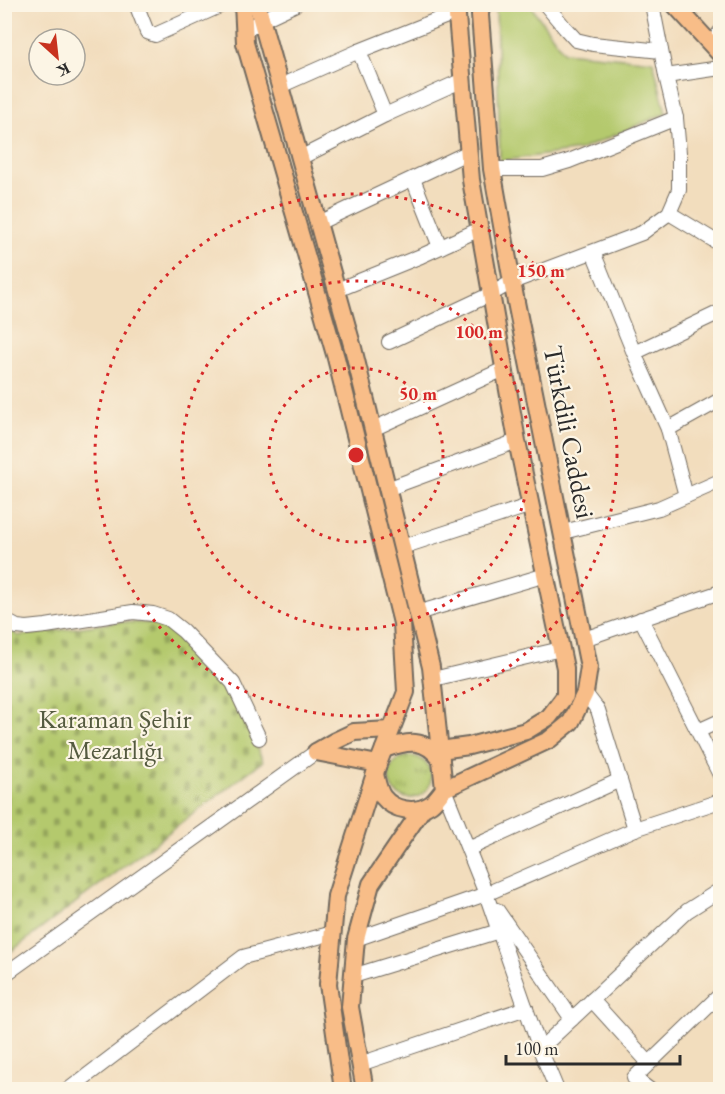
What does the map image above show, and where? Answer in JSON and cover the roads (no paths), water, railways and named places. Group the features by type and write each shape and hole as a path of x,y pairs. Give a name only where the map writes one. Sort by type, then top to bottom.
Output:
{"main road":[{"name":"Türkdili Caddesi","path":"444,789 549,740 571,722 585,693 589,667 512,282 492,169 481,4"},
{"path":"674,4 720,54"},
{"path":"687,4 720,35"},
{"name":"Türkdili Caddesi","path":"441,755 526,731 549,717 565,696 565,668 517,441 471,180 457,8"},
{"path":"250,9 244,31 245,43 336,358 402,623 406,692 379,762 336,897 328,984 344,1089"},
{"path":"250,9 280,86 353,348 433,679 444,789 431,804 423,808 401,809 383,797 377,787 379,762"},
{"path":"316,752 354,732 390,730"},
{"path":"316,752 379,762 409,741 420,743 441,755"},
{"path":"365,1089 350,1007 356,939 371,884 423,808"}],"street":[{"path":"136,4 147,32 155,35 224,4"},
{"path":"250,9 296,4"},
{"path":"545,4 576,40 661,51"},
{"path":"389,342 512,282 642,233 669,213 679,190 679,153 676,118 652,4"},
{"path":"280,86 457,8"},
{"path":"359,51 385,115"},
{"path":"666,76 720,68"},
{"path":"300,158 385,115 463,80"},
{"path":"492,169 542,169 569,161 676,118"},
{"path":"318,223 469,153"},
{"path":"413,178 440,247"},
{"path":"669,213 720,244"},
{"path":"337,290 480,229"},
{"path":"593,252 634,354 668,429 686,496"},
{"path":"634,354 720,312"},
{"path":"373,429 504,369"},
{"path":"668,429 720,400"},
{"path":"387,489 517,441"},
{"path":"563,532 659,508 720,481"},
{"path":"402,548 531,505"},
{"path":"417,613 546,575"},
{"path":"584,639 720,592"},
{"path":"4,620 17,627 27,628 133,612 153,614 168,619 232,684 259,738"},
{"path":"641,619 720,775"},
{"path":"433,679 561,649"},
{"path":"585,693 598,710 635,829"},
{"path":"698,731 720,721"},
{"path":"4,975 316,752"},
{"path":"468,849 620,780"},
{"path":"444,789 486,894 554,1089"},
{"path":"356,939 486,894 635,829 720,801"},
{"path":"540,1049 687,911 720,890"},
{"path":"486,894 572,1019"},
{"path":"353,976 498,931"},
{"path":"74,1087 243,957 333,933"},
{"path":"644,1088 634,1078 720,995"},
{"path":"592,1000 649,1063"},
{"path":"360,1064 526,1008"}],"park label":[{"name":"Karaman Şehir Mezarlığı","path":"115,734"}]}
